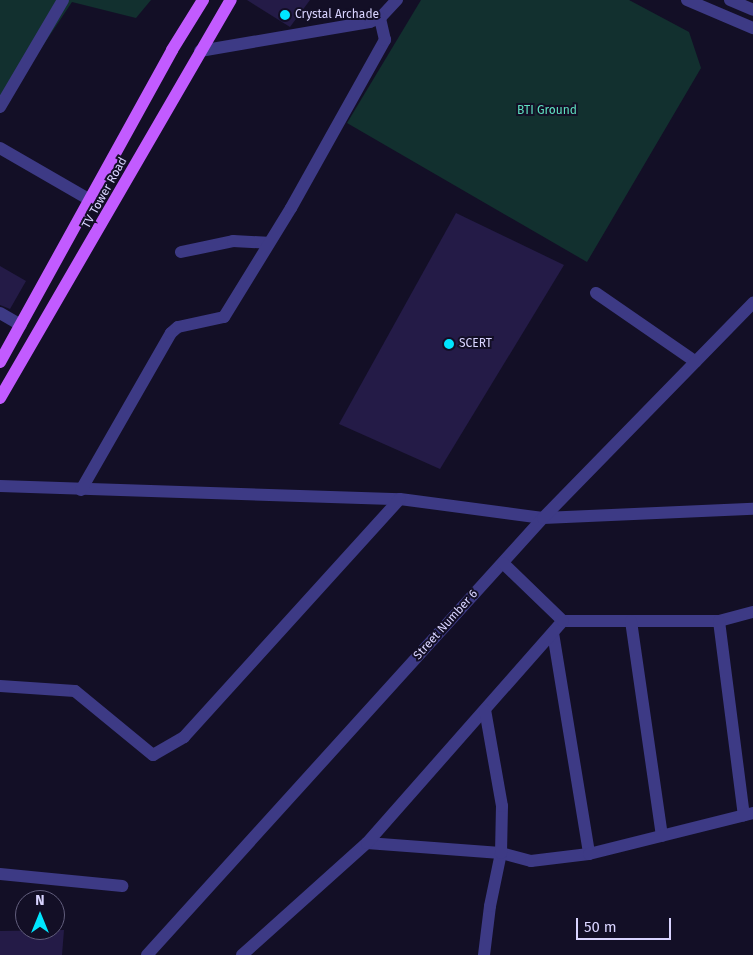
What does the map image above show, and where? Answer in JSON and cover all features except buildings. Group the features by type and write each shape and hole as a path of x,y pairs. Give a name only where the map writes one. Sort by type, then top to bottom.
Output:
{"main road":[{"name":"TV Tower Road","path":"0,362 203,0"},
{"name":"TV Tower Road","path":"0,398 91,246 200,51 231,0"}],"street":[{"path":"0,107 63,0"},
{"path":"200,51 380,18 397,0"},
{"path":"687,0 753,28"},
{"path":"730,0 753,10"},
{"path":"81,490 171,334 178,327 224,317 267,243 291,208 385,40 380,18"},
{"path":"0,148 90,200"},
{"path":"182,252 233,241 267,243"},
{"path":"596,293 696,362"},
{"name":"Street Number 6","path":"146,955 543,518 753,303"},
{"path":"0,314 21,325"},
{"path":"0,486 400,499 543,518 753,509"},
{"path":"0,686 75,691 152,756 184,737 400,499"},
{"path":"503,563 564,621 719,621 753,612"},
{"path":"242,955 367,843 564,621"},
{"path":"631,621 662,836"},
{"path":"367,843 501,853 531,861 589,854 749,814 719,621"},
{"path":"553,633 589,854"},
{"path":"484,710 502,806 501,853 490,906 484,955"},
{"path":"0,874 122,886"}],"green space":[{"path":"0,0 151,0 136,18 72,2 0,110"},
{"name":"BTI Ground","path":"421,0 629,0 689,32 701,68 587,262 347,123"}],"place":[{"name":"Crystal Archade","path":"285,15"},
{"name":"SCERT","path":"449,344"}]}
